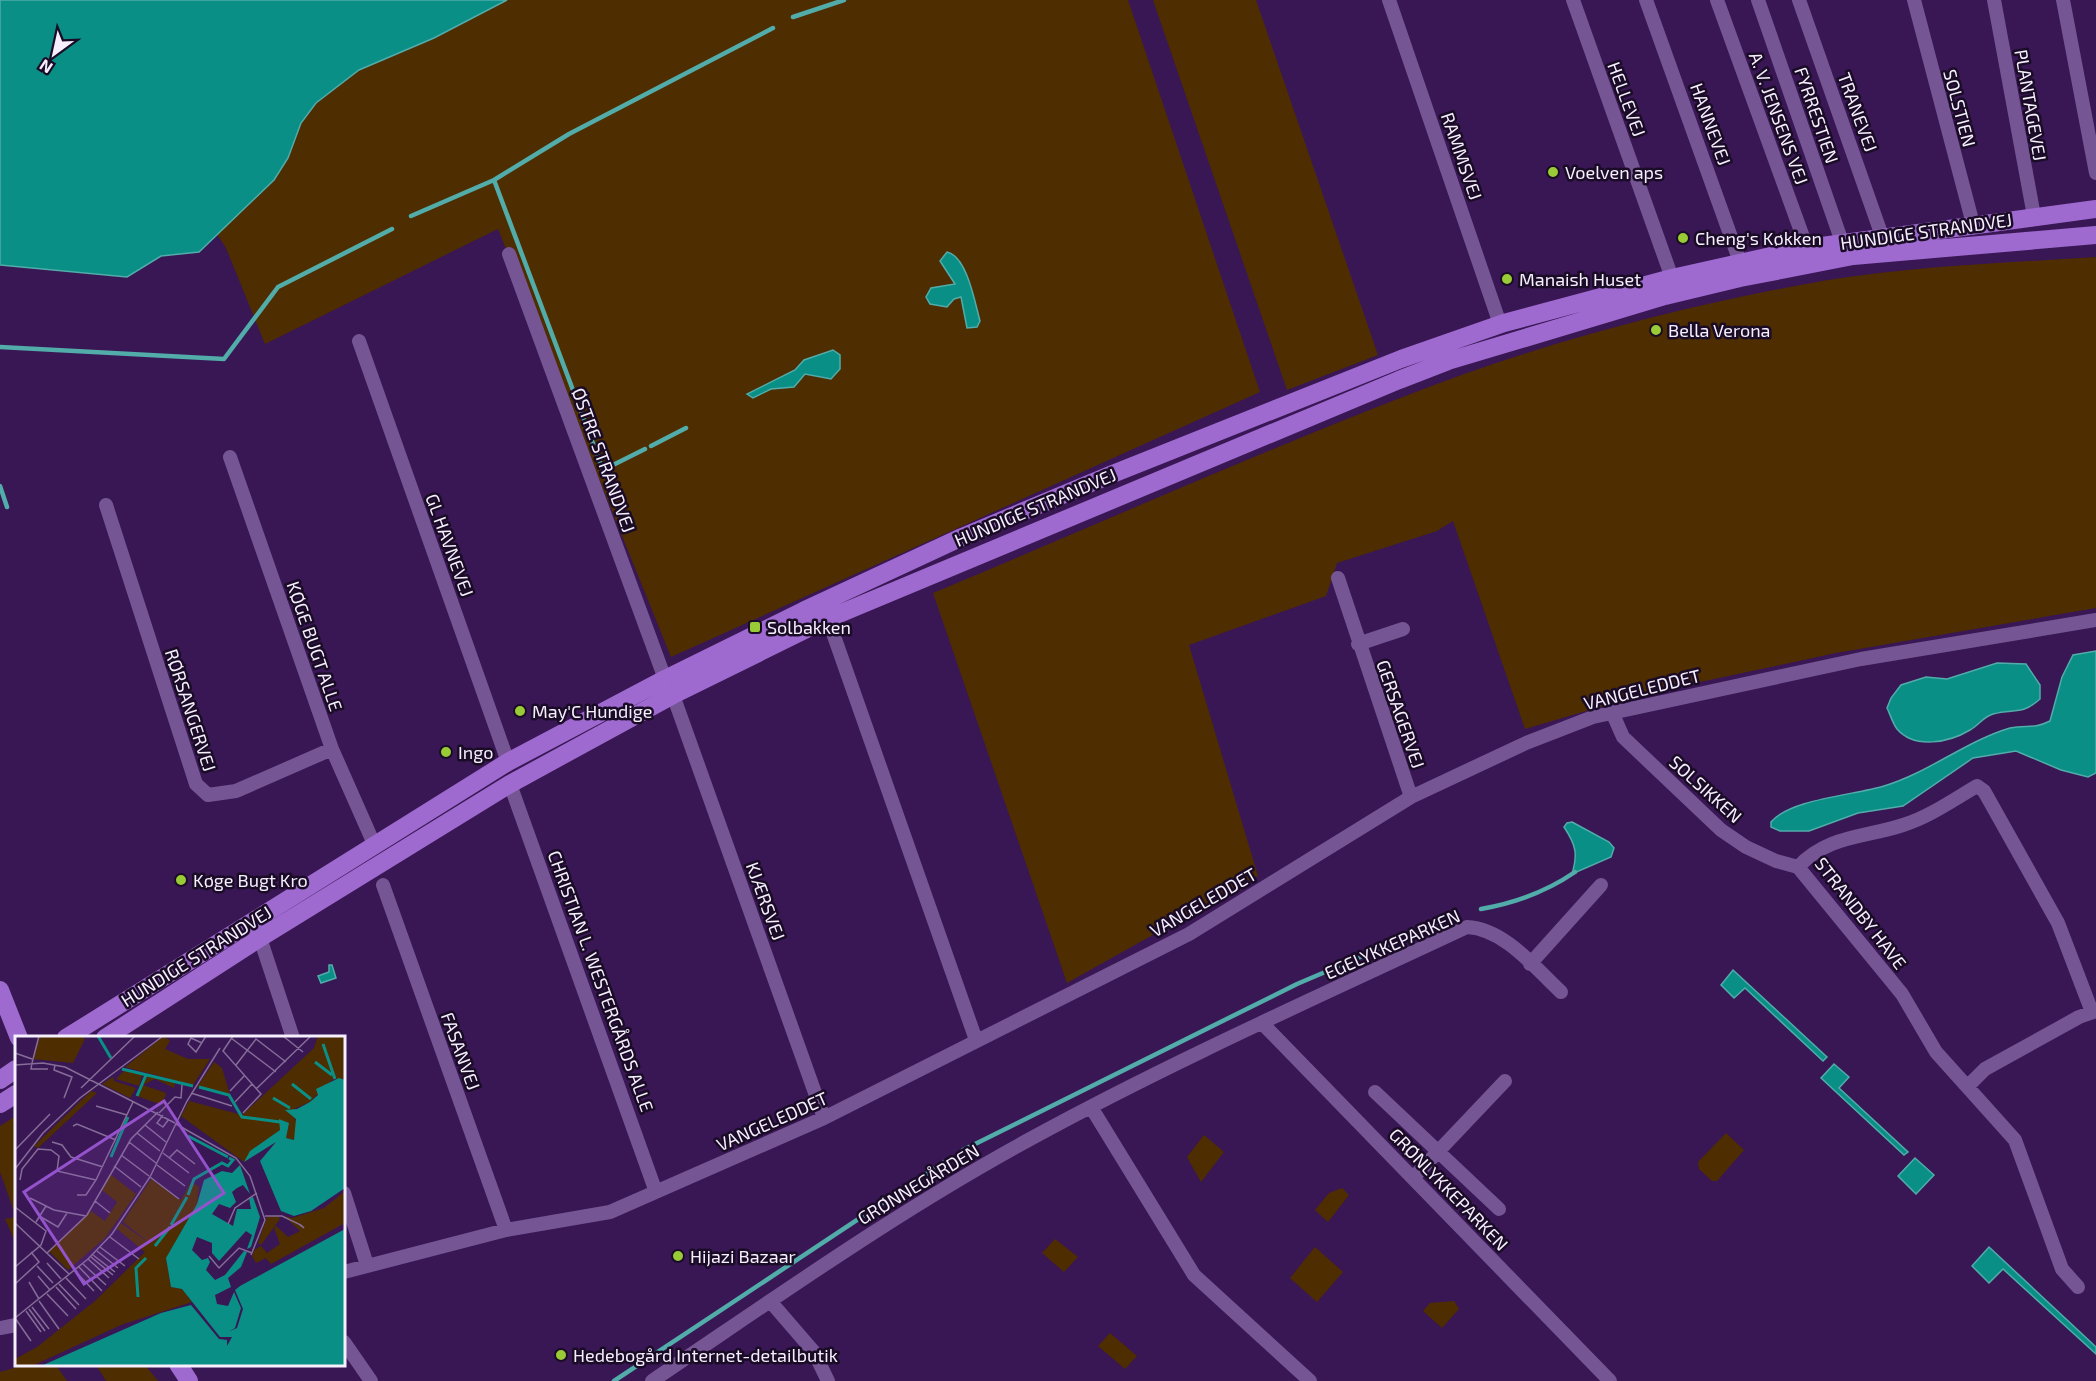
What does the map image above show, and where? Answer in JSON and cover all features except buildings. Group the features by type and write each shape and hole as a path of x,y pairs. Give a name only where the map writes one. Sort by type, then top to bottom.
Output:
{"main road":[{"name":"HUNDIGE STRANDVEJ","path":"108,1036 260,938 510,784 669,687 803,611 982,529 1110,475 1381,367 1500,324 1672,278 1842,242 2096,209"},
{"name":"HUNDIGE STRANDVEJ","path":"69,1036 508,762 669,687 827,619 1448,361 1665,296 1740,278 1853,256 2096,235"},
{"path":"0,990 17,1036"},
{"path":"0,1080 15,1070"},
{"path":"0,1104 15,1095"},
{"path":"179,1366 189,1381"}],"street":[{"name":"RAMMSVEJ","path":"1389,0 1500,324"},
{"name":"HELLEVEJ","path":"1573,0 1672,278"},
{"name":"HANNEVEJ","path":"1646,0 1740,262"},
{"name":"A. V. JENSENS VEJ","path":"1717,0 1807,249"},
{"name":"FYRRESTIEN","path":"1758,0 1842,242"},
{"name":"TRANEVEJ","path":"1799,0 1882,236"},
{"name":"SOLSTIEN","path":"1914,0 1973,224"},
{"name":"PLANTAGEVEJ","path":"1994,0 2034,216"},
{"path":"2063,0 2096,173"},
{"name":"ØSTRE STRANDVEJ","path":"509,254 669,687"},
{"name":"GL HAVNEVEJ","path":"359,341 508,762"},
{"name":"KØGE BUGT ALLE","path":"230,457 332,749 374,844"},
{"name":"RØRSANGERVEJ","path":"106,505 196,784 208,795 236,791 332,749"},
{"name":"GERSAGERVEJ","path":"1338,578 1358,644 1411,796"},
{"name":"VANGELEDDET","path":"345,1272 506,1230 610,1212 824,1118 1189,934 1411,796 1526,743 1612,712 1861,658 2096,620"},
{"name":"GERSAGERVEJ","path":"1358,644 1403,628"},
{"path":"834,636 975,1040"},
{"name":"KJÆRSVEJ","path":"669,687 824,1118"},
{"name":"SOLSIKKEN","path":"1612,712 1623,737 1721,830 1746,847 1776,861 1798,867"},
{"name":"CHRISTIAN L. WESTERGÅRDS ALLE","path":"510,784 656,1192"},
{"name":"STRANDBY HAVE","path":"1968,1086 1985,1069 2094,1012 2058,923 1984,791 1977,786 1903,825 1861,833 1826,846 1810,854 1798,867 1902,994 1936,1052 2015,1140 2062,1269 2078,1287"},
{"name":"FASANVEJ","path":"383,885 506,1230"},
{"path":"1530,964 1601,885"},
{"name":"EGELYKKEPARKEN","path":"1262,1023 1467,927 1484,928 1497,934 1561,992"},
{"path":"260,938 292,1036"},
{"name":"GRØNNEGÅRDEN","path":"652,1381 866,1235 1031,1138 1262,1023"},
{"name":"GRØNLYKKEPARKEN","path":"1262,1023 1610,1381"},
{"path":"1413,1178 1505,1081"},
{"path":"1375,1092 1499,1209"},
{"path":"1091,1107 1194,1275 1310,1381"},
{"path":"345,1196 367,1265"},
{"path":"770,1301 814,1352 828,1381"},
{"path":"0,1328 15,1325"},
{"path":"345,1343 371,1381"}],"shaded area":[{"path":"0,0 507,0 434,38 359,70 316,103 301,123 288,158 274,180 199,252 161,256 127,277 0,265"},
{"path":"507,0 1128,0 1260,392 671,657 498,229 265,344 226,248 217,234 274,180 288,158 301,123 316,103 359,70 435,38"},
{"path":"1153,0 1256,0 1378,355 1287,390"},
{"path":"947,252 954,255 960,262 969,281 980,321 977,327 967,328 961,297 954,299 947,307 930,304 926,297 931,288 955,284 940,261"},
{"path":"2096,257 2096,608 1836,653 1644,694 1525,729 1453,521 1437,531 1337,563 1326,596 1189,645 1258,876 1067,983 933,593 1229,467 1408,395 1562,342 1669,313 1828,280 1928,268"},
{"path":"833,350 840,355 840,369 831,379 805,374 794,387 771,389 753,398 747,394 795,370 804,360"},
{"path":"2096,651 2096,773 2088,777 2061,770 2016,751 1973,758 1903,806 1858,813 1809,831 1780,831 1771,827 1771,822 1780,814 1793,808 1884,786 1916,773 1994,734 2010,728 2034,726 2050,721 2062,677 2073,655"},
{"path":"1997,663 2026,664 2040,685 2040,699 2022,710 1990,715 1970,730 1953,738 1923,742 1904,736 1897,729 1887,708 1901,685 1926,677 1947,679"},
{"path":"1572,822 1609,842 1614,848 1611,857 1572,874 1575,850 1564,827 1567,823"},
{"path":"329,965 332,965 336,978 321,983 318,976 329,972"},
{"path":"1733,970 1827,1057 1823,1061 1745,988 1734,998 1721,985"},
{"path":"1834,1064 1849,1077 1839,1088 1908,1152 1904,1155 1821,1078"},
{"path":"15,1117 15,1214 0,1172 0,1126"},
{"path":"1726,1133 1744,1150 1717,1181 1712,1181 1699,1169 1698,1162"},
{"path":"1204,1135 1224,1152 1201,1182 1187,1157"},
{"path":"1915,1158 1934,1175 1916,1194 1898,1176"},
{"path":"1342,1188 1349,1195 1328,1222 1315,1210 1329,1193"},
{"path":"15,1217 15,1242 5,1219"},
{"path":"1055,1239 1078,1257 1064,1272 1042,1253"},
{"path":"1315,1247 1343,1272 1317,1302 1290,1278"},
{"path":"1989,1247 2096,1347 2096,1354 2003,1269 1989,1283 1972,1266"},
{"path":"1454,1301 1459,1309 1442,1328 1423,1311 1430,1303"},
{"path":"1110,1333 1137,1356 1125,1369 1098,1346"},
{"path":"21,1366 57,1366 67,1381 0,1381 0,1372"},
{"path":"97,1366 146,1366 158,1381 106,1381"}],"waterway":[{"path":"793,17 844,0"},
{"path":"411,216 494,180 569,134 773,28"},
{"path":"494,180 603,470 645,449"},
{"path":"0,347 224,359 278,287 392,229"},
{"path":"651,446 686,428"},
{"path":"0,486 7,507"},
{"path":"1481,909 1530,896 1575,872"},
{"path":"963,1150 1297,984 1447,920"},
{"path":"614,1381 946,1161"}],"place":[{"name":"Voelven aps","path":"1553,172"},
{"name":"Cheng's Køkken","path":"1683,238"},
{"name":"Manaish Huset","path":"1507,279"},
{"name":"Bella Verona","path":"1656,330"},
{"name":"Solbakken","path":"755,627"},
{"name":"May'C Hundige","path":"520,711"},
{"name":"Ingo","path":"446,752"},
{"name":"Køge Bugt Kro","path":"181,880"},
{"name":"Hijazi Bazaar","path":"678,1256"},
{"name":"Hedebogård Internet-detailbutik","path":"561,1355"}]}
